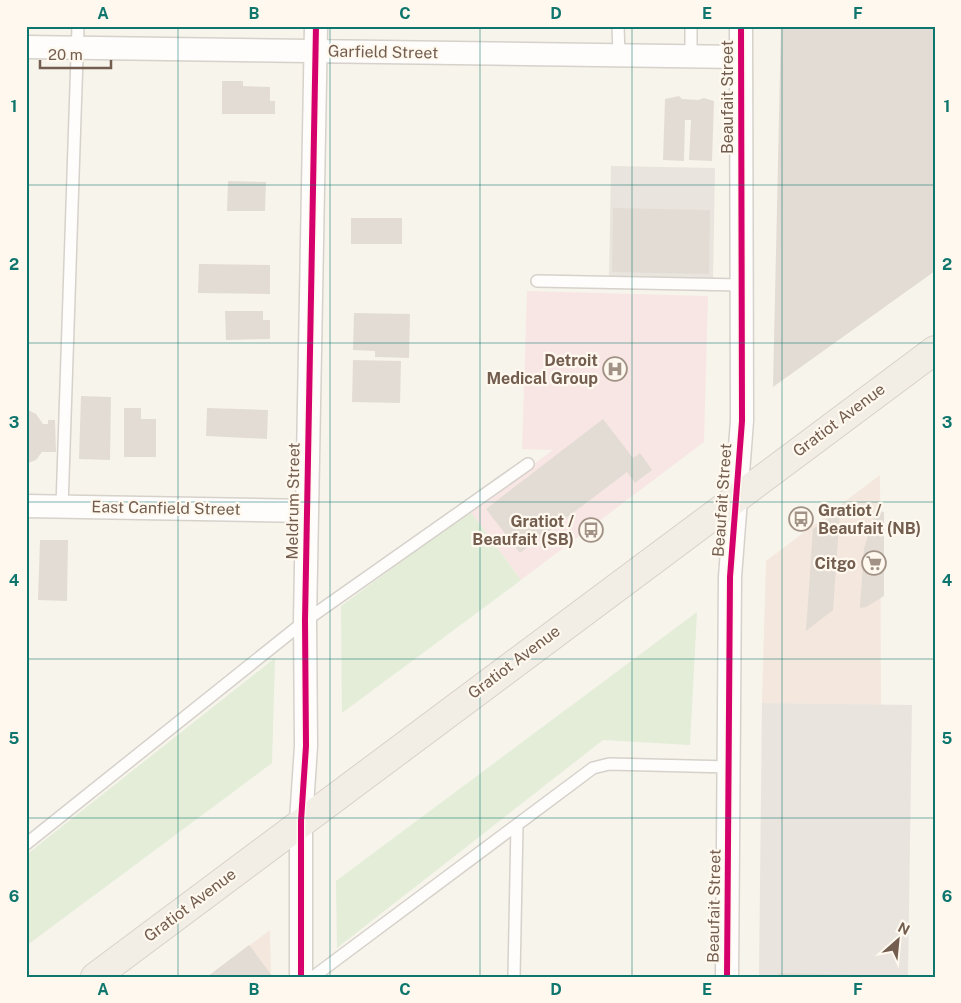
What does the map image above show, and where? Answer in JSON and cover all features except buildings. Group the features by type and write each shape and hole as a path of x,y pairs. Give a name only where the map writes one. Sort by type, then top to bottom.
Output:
{"main road":[{"name":"Gratiot Avenue","path":"95,977 935,350"}],"street":[{"name":"Meldrum Street","path":"301,977 302,821 306,746 306,511 316,26"},
{"name":"Beaufait Street","path":"727,977 730,577 742,420 741,26"},
{"name":"Garfield Street","path":"26,47 78,37 315,51 740,57"},
{"name":"East Canfield Street","path":"26,506 306,511"}],"lane":[{"path":"618,26 619,55"},
{"path":"691,26 691,56"},
{"path":"62,507 78,37"},
{"path":"537,281 741,285"},
{"path":"26,844 305,621 528,464"},
{"path":"313,977 593,768 610,764 730,766"},
{"path":"514,977 517,825"}],"shaded area":[{"path":"611,166 715,168 713,281 609,278"},
{"name":"Detroit Medical Group","path":"527,291 708,296 704,442 521,580 470,511 553,450 522,449"},
{"path":"880,475 881,705 762,703 766,561"},
{"path":"762,703 912,705 908,977 759,977"},
{"path":"270,930 271,977 207,977"}],"green space":[{"path":"470,511 521,580 342,713 341,606"},
{"path":"697,612 690,745 603,740 337,948 336,881"},
{"path":"275,658 272,763 26,946 26,855"}],"cycle path":[{"path":"301,977 301,821 306,746 305,621 316,26"},
{"path":"727,977 730,577 742,421 741,26"}],"place":[{"name":"Detroit Medical Group","path":"615,369"},
{"name":"Gratiot / Beaufait (NB)","path":"801,519"},
{"name":"Gratiot / Beaufait (SB)","path":"591,530"},
{"name":"Citgo","path":"874,563"}]}
